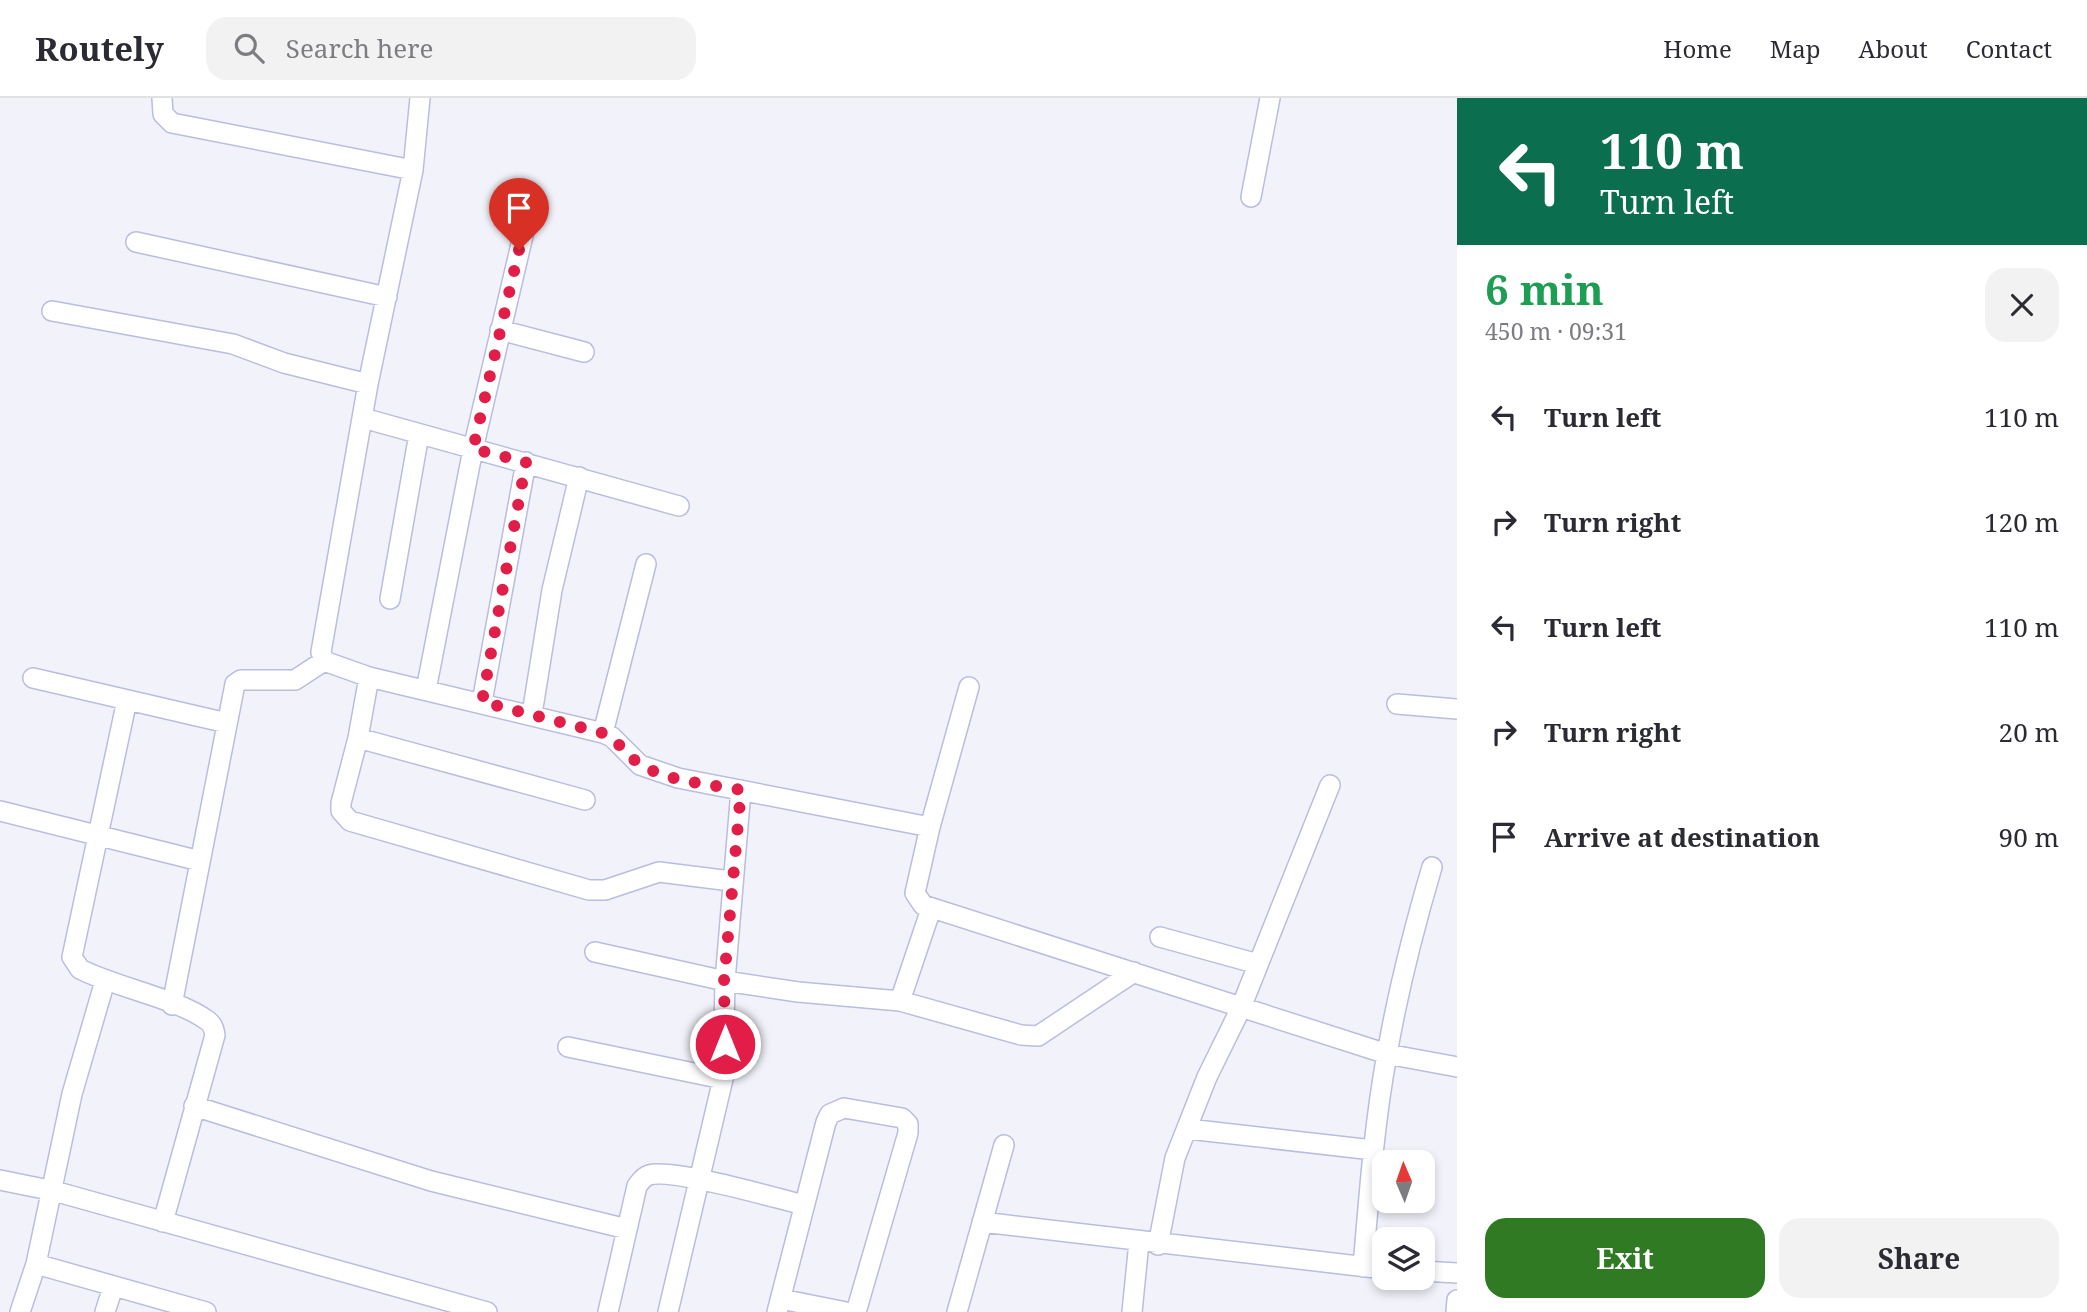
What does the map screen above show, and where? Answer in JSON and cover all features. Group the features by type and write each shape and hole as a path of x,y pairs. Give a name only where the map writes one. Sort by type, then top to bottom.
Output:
{"street":[{"path":"162,98 163,114 172,123 413,170"},
{"path":"324,661 321,652 368,384 413,170 420,98"},
{"path":"1251,197 1270,98"},
{"path":"426,690 473,449 526,223"},
{"path":"136,242 387,297"},
{"path":"52,311 233,344 284,363 368,384"},
{"path":"500,330 584,352"},
{"path":"363,418 679,506"},
{"path":"390,599 419,434"},
{"path":"482,702 526,462"},
{"path":"532,714 552,590 579,477"},
{"path":"603,733 646,564"},
{"path":"324,661 369,677 603,733 612,737 640,765 657,772 930,827"},
{"path":"172,1005 227,723 238,681 295,680 324,661"},
{"path":"369,677 358,738 341,803 341,811 350,821 589,890 605,890 659,872 732,881"},
{"path":"33,678 227,723"},
{"path":"969,687 930,827 915,893 923,905 1134,972 1240,1010 1387,1054 1457,1068"},
{"path":"127,700 72,957 80,970 207,1020 214,1028 215,1035 163,1222"},
{"path":"1397,704 1457,709"},
{"path":"358,738 585,800"},
{"path":"1132,1312 1149,1243 1175,1158 1207,1077 1240,1010 1330,785"},
{"path":"668,1312 702,1180 723,1079 724,981 741,790"},
{"path":"0,811 200,861"},
{"path":"1188,1129 1373,1150 1387,1054 1414,929 1432,867"},
{"path":"900,1001 931,908"},
{"path":"1160,937 1258,964"},
{"path":"595,952 724,981 833,997 900,1001 1021,1035 1038,1036 1134,972"},
{"path":"20,1312 36,1264 54,1191 72,1094 105,982"},
{"path":"568,1047 723,1079"},
{"path":"194,1106 431,1181 627,1229"},
{"path":"846,1312 779,1306 830,1114 844,1108 902,1118 908,1124 908,1133 856,1312"},
{"path":"957,1312 1004,1145"},
{"path":"1363,1267 1372,1162"},
{"path":"608,1312 637,1186 642,1178 651,1174 702,1180 804,1205"},
{"path":"0,1180 54,1191 487,1312"},
{"path":"982,1222 1372,1268"},
{"path":"36,1264 203,1312"},
{"path":"1435,1272 1457,1273"},
{"path":"105,1312 113,1287"},
{"path":"1456,1312 1457,1300"}],"route":[{"path":"519,250 473,449 526,462 482,702 603,733 612,737 640,765 657,772 741,790 724,981 725,1044"}]}
